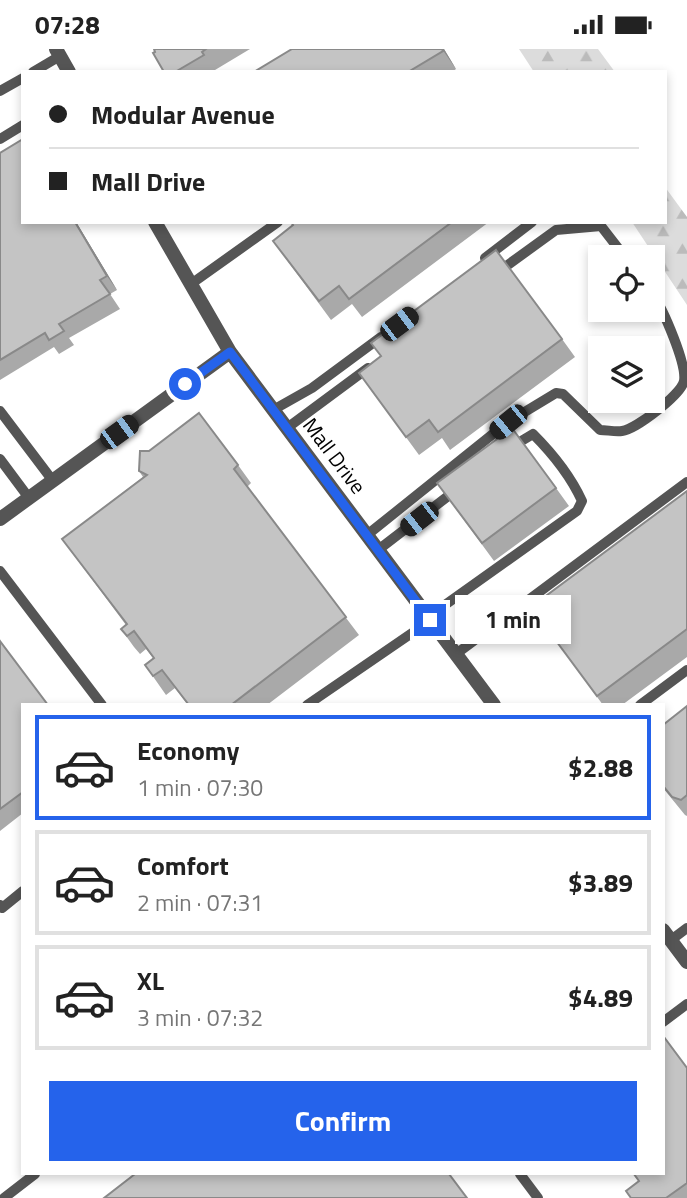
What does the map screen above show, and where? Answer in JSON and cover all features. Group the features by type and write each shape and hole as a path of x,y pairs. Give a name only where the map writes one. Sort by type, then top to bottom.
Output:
{"street":[{"path":"58,53 68,70"},
{"name":"Mall Drive","path":"156,224 230,352 493,703"},
{"path":"0,519 230,352"},
{"path":"667,935 687,962"}],"lane":[{"path":"36,70 58,53"},
{"path":"0,91 21,79"},
{"path":"0,139 21,126"},
{"path":"191,284 275,224"},
{"path":"476,266 529,224"},
{"path":"488,279 555,230 601,226 616,245"},
{"path":"367,535 508,422 556,393 563,394 600,430 624,431 646,419 682,389 685,378 665,316"},
{"path":"273,410 312,388 388,333"},
{"path":"287,428 376,362"},
{"path":"0,411 52,481"},
{"path":"310,703 577,511 582,501 576,487 533,434 509,449"},
{"path":"0,459 29,498"},
{"path":"456,654 687,482"},
{"path":"378,550 465,483"},
{"path":"0,571 100,703"},
{"path":"643,703 687,670"},
{"path":"0,905 2,908 21,893"},
{"path":"667,935 687,928"},
{"path":"665,1020 687,1004"},
{"path":"4,1198 34,1175"},
{"path":"521,1175 538,1198"}],"green space":[{"path":"519,49 598,49 614,70 533,70"},
{"path":"667,190 687,217 687,305 665,272 665,245 647,245 633,224 667,224"}],"building":[{"path":"154,49 206,49 202,52 204,55 178,70 163,70 153,53"},
{"path":"292,49 443,51 411,70 257,70"},
{"path":"21,140 21,224 76,224 107,276 100,280 110,294 59,324 64,331 49,340 45,333 0,360 0,153"},
{"path":"449,224 349,299 339,286 319,301 273,241 293,225"},
{"path":"496,250 562,339 438,432 429,420 406,437 359,373 381,356 371,343"},
{"path":"199,413 238,465 234,469 346,617 234,703 187,703 162,670 153,676 145,665 154,658 134,631 127,636 121,629 127,624 62,539 147,475 139,471 140,451 149,451"},
{"path":"512,428 556,488 482,543 437,483"},
{"path":"687,491 687,629 597,696 531,607"},
{"path":"0,641 46,703 21,703 21,793 0,809"},
{"path":"687,706 687,795 681,800 672,797 665,788 665,723"},
{"path":"665,1038 687,1068 687,1183 666,1198 631,1198 626,1191 639,1181 635,1175 665,1175"},
{"path":"134,1175 450,1175 467,1198 104,1198"}],"route":[{"path":"185,384 230,352 430,620"}]}
